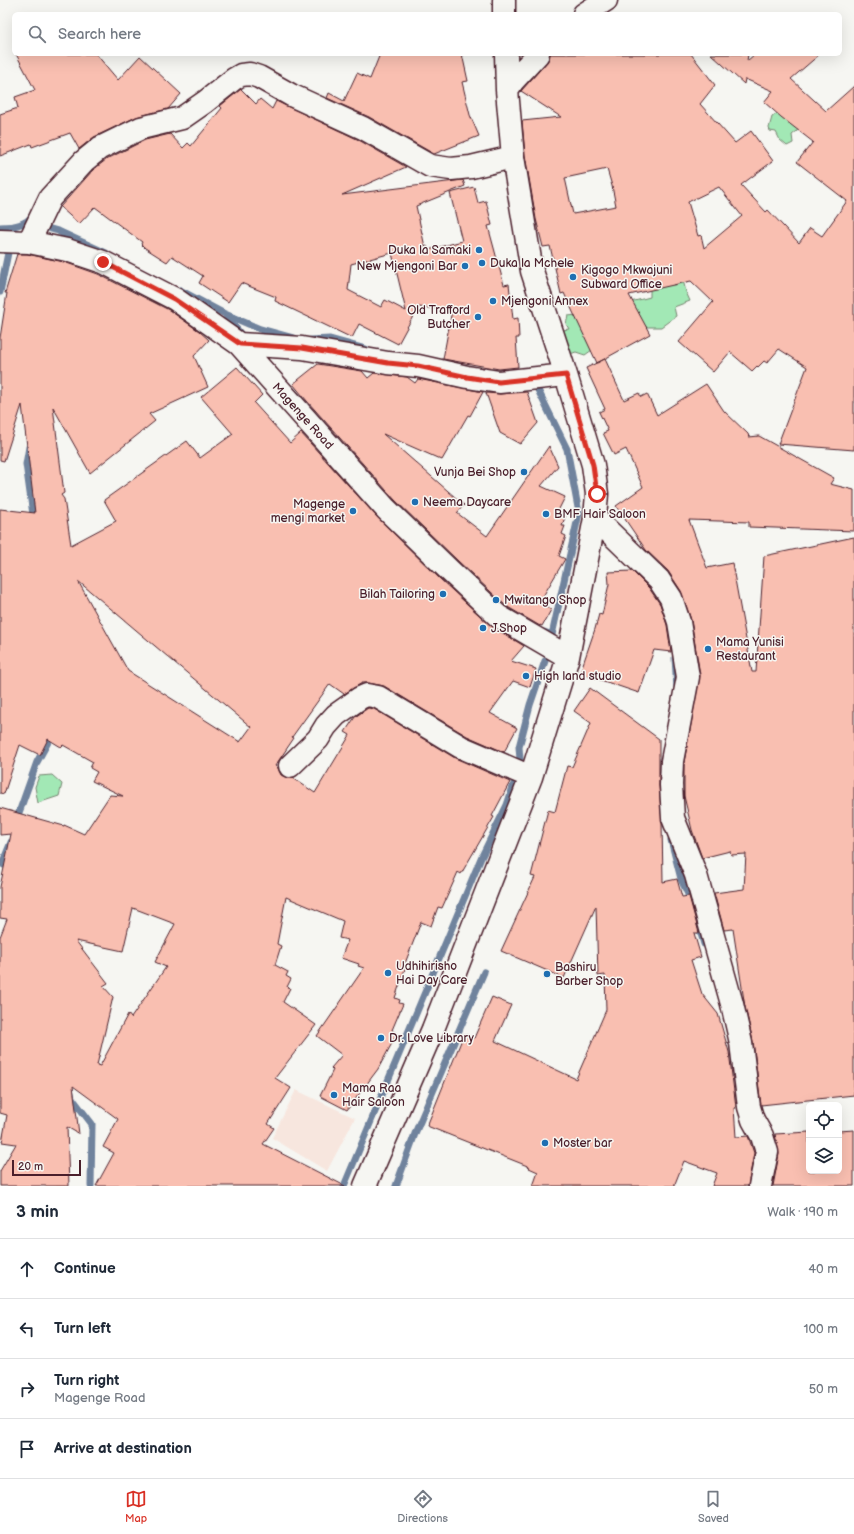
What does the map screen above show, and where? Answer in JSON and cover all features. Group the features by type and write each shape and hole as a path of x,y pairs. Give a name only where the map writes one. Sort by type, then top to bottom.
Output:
{"street":[{"path":"504,0 504,12"},
{"path":"587,12 606,0"},
{"path":"365,1186 433,1029 531,777 568,657 595,518 597,494 593,465 566,375 532,271 513,157 507,90 506,56"},
{"path":"507,90 513,81 536,56"},
{"path":"29,242 50,198 84,162 100,148 140,128 182,118 241,74 250,74 259,77 291,95 363,128 430,166 451,169 471,167 513,157"},
{"name":"Magenge Road","path":"0,244 29,242 67,250 103,262 174,299 240,344 386,510 498,616 568,657"},
{"path":"240,344 302,348 388,363 418,366 467,377 499,382 566,375"},
{"path":"595,518 660,580 671,598 679,622 688,677 672,761 671,785 673,818 696,875 741,1043 753,1120 762,1136 767,1152 760,1186"},
{"path":"290,766 318,739 326,726 336,715 360,698 367,695 378,697 461,747 531,777"}],"shaded area":[{"path":"296,1090 355,1118 327,1171 272,1138"}],"green space":[{"path":"783,109 799,127 792,135 793,143 787,146 780,140 776,132 770,131 769,128 772,117"},
{"path":"683,280 690,301 674,307 676,316 661,327 646,327 627,303 650,297 650,287"},
{"path":"577,315 592,350 585,355 576,352 570,354 562,330 569,329 566,324 568,316"},
{"path":"52,775 62,784 59,796 38,803 35,787 39,776"}],"building":[{"path":"17,56 98,56 118,80 140,56 181,94 168,109 136,117 94,137 79,149 70,133 32,147 31,144 0,156 0,114 18,108 15,97 35,90"},
{"path":"379,56 462,56 468,81 462,82 470,115 479,136 434,154 369,117 327,98 329,93 344,101 357,73 370,79"},
{"path":"549,56 693,56 715,85 700,104 735,143 751,131 773,161 741,185 766,212 768,210 799,243 810,228 822,236 847,201 797,162 813,142 764,102 773,91 745,79 744,84 713,56 748,56 747,61 753,56 818,56 791,79 826,111 854,86 854,450 778,444 807,367 779,349 767,363 764,361 752,371 730,352 713,372 679,342 713,302 691,281 629,295 650,334 597,363 564,293 561,294 550,246 543,247 536,219 525,155 522,121 561,117 521,91 547,62","holes":["607,169 616,206 573,214 565,178","719,187 742,216 704,248 701,235 698,236 688,202"]},
{"path":"241,89 256,104 260,99 272,109 276,101 357,139 406,167 342,195 463,180 465,186 416,206 425,247 427,246 428,250 462,241 450,193 474,187 478,203 486,201 492,225 488,226 504,285 509,284 513,319 518,318 519,338 516,338 518,367 499,369 443,359 452,310 418,307 398,344 359,324 352,338 275,301 276,297 241,283 228,302 199,283 203,276 172,256 167,262 145,248 141,244 142,242 95,207 79,224 60,207 93,170 107,159 145,140 170,134 183,148 188,143 191,146 222,108 220,106","holes":["392,253 406,311 385,300 381,307 348,290 351,264"]},
{"path":"17,254 27,254 64,262 98,274 169,310 209,340 194,356 208,387 149,414 155,421 90,473 53,407 64,493 61,495 64,499 71,545 116,521 104,500 187,441 200,458 233,434 201,397 237,367 262,395 254,403 290,443 301,433 377,517 440,579 490,625 524,646 511,661 536,669 530,687 513,681 490,713 517,728 504,752 467,736 384,686 362,683 344,694 330,684 292,737 294,738 275,766 278,768 281,775 287,778 293,778 315,793 350,735 345,732 355,717 368,708 374,709 455,758 510,782 492,816 494,817 461,874 458,872 442,908 438,907 431,926 421,922 404,966 406,966 395,998 400,1000 399,1003 403,1004 392,1030 397,1034 378,1069 347,1110 320,1096 333,1070 331,1068 342,1055 317,1036 364,968 358,966 359,964 341,958 348,940 339,938 343,921 286,897 277,944 281,946 275,965 288,972 286,976 291,979 287,987 290,988 283,1002 316,1025 275,1078 291,1088 268,1124 274,1128 263,1144 345,1186 96,1186 114,1153 103,1147 118,1119 73,1086 79,1134 67,1127 69,1186 0,1186 0,1171 16,1144 2,1142 7,1115 0,1113 0,937 7,919 0,918 0,887 11,834 0,835 0,808 64,825 84,834 110,795 123,796 92,781 97,772 90,768 93,762 63,745 61,747 48,739 40,755 20,745 4,794 0,793 0,509 35,513 22,405 4,461 0,460 0,338 7,293 5,293","holes":["78,581 251,727 240,742 128,671","133,908 175,924 155,962 166,967 131,1018 128,1014 100,1066 97,1065 113,997 103,986 108,983 76,941 123,951"]},
{"path":"605,359 624,400 639,393 641,397 647,394 657,415 706,384 724,411 748,434 749,437 759,436 834,478 830,484 854,490 854,531 749,527 749,522 689,520 707,568 732,563 752,672 756,672 764,556 854,537 854,1095 761,1105 753,1041 745,1007 733,929 724,930 714,893 744,889 746,854 731,855 730,851 702,858 692,830 684,796 684,762 700,675 691,620 681,591 668,571 646,550 616,506 643,487 626,449 614,455 603,433 608,431 599,412 605,409 586,368"},
{"path":"318,364 362,371 368,378 374,373 407,377 415,383 418,379 483,392 470,416 468,415 442,460 383,434 464,505 457,513 487,536 549,446 558,466 541,486 565,497 558,511 566,514 562,526 565,526 562,534 566,536 559,556 565,559 539,603 551,610 542,626 506,606 458,561 395,500 307,401 293,384"},
{"path":"527,392 538,423 520,444 500,433 486,393 500,394"},
{"path":"632,571 649,588 660,604 667,625 671,652 654,650 639,693 580,673 599,614 602,615 609,584 608,572"},
{"path":"590,688 659,739 659,786 662,823 663,882 677,879 682,897 689,896 699,933 694,933 701,957 691,960 702,994 718,1014 729,1052 736,1107 734,1108 736,1137 748,1136 754,1153 748,1186 712,1186 717,1173 684,1161 674,1186 533,1186 538,1172 529,1168 530,1167 427,1126 464,1034 474,1038 492,997 511,1005 495,1041 576,1079 606,1010 605,975 598,976 596,906 564,978 501,951 535,877 531,876 548,810 555,812 567,766 572,767 591,723 574,711"},
{"path":"854,1130 854,1186 773,1186 779,1154 775,1134 806,1132 806,1174 842,1174 842,1131"}],"waterway":[{"path":"0,227 22,224 32,216"},
{"path":"51,229 106,253"},
{"path":"0,292 10,243"},
{"path":"180,290 225,314 260,329 293,338"},
{"path":"225,314 242,336"},
{"path":"311,340 330,339 366,349"},
{"path":"537,388 567,449 579,513 552,635 544,632"},
{"path":"29,447 26,464 34,522"},
{"path":"675,658 677,689"},
{"path":"344,1186 481,858 507,805 516,778 521,772 519,747 530,705 545,661"},
{"path":"16,821 37,762 53,733"},
{"path":"671,840 681,879 692,903 704,944"},
{"path":"11,842 2,864 13,870"},
{"path":"396,1186 416,1131 484,972"},
{"path":"71,1093 72,1098 92,1124 91,1186"}],"place":[{"name":"Duka la Samaki","path":"479,250"},
{"name":"Duka la Mchele","path":"482,263"},
{"name":"New Mjengoni Bar","path":"465,266"},
{"name":"Kigogo Mkwajuni Subward Office","path":"573,277"},
{"name":"Mjengoni Annex","path":"493,301"},
{"name":"Old Trafford Butcher","path":"478,317"},
{"name":"Vunja Bei Shop","path":"524,472"},
{"name":"Neema Daycare","path":"415,502"},
{"name":"Magenge mengi market","path":"353,511"},
{"name":"BMF Hair Saloon","path":"546,514"},
{"name":"Bilah Tailoring","path":"443,594"},
{"name":"Mwitango Shop","path":"496,600"},
{"name":"J.Shop","path":"483,628"},
{"name":"Mama Yunisi Restaurant","path":"708,649"},
{"name":"High land studio","path":"526,676"},
{"name":"Udhihirisho Hai Day Care","path":"388,973"},
{"name":"Bashiru Barber Shop","path":"547,974"},
{"name":"Dr. Love Library","path":"381,1038"},
{"name":"Mama Raa Hair Saloon","path":"334,1095"},
{"name":"Moster bar","path":"545,1143"}],"route":[{"path":"103,262 174,299 240,344 302,348 388,363 418,366 467,377 499,382 566,375 593,465 597,494"}]}
